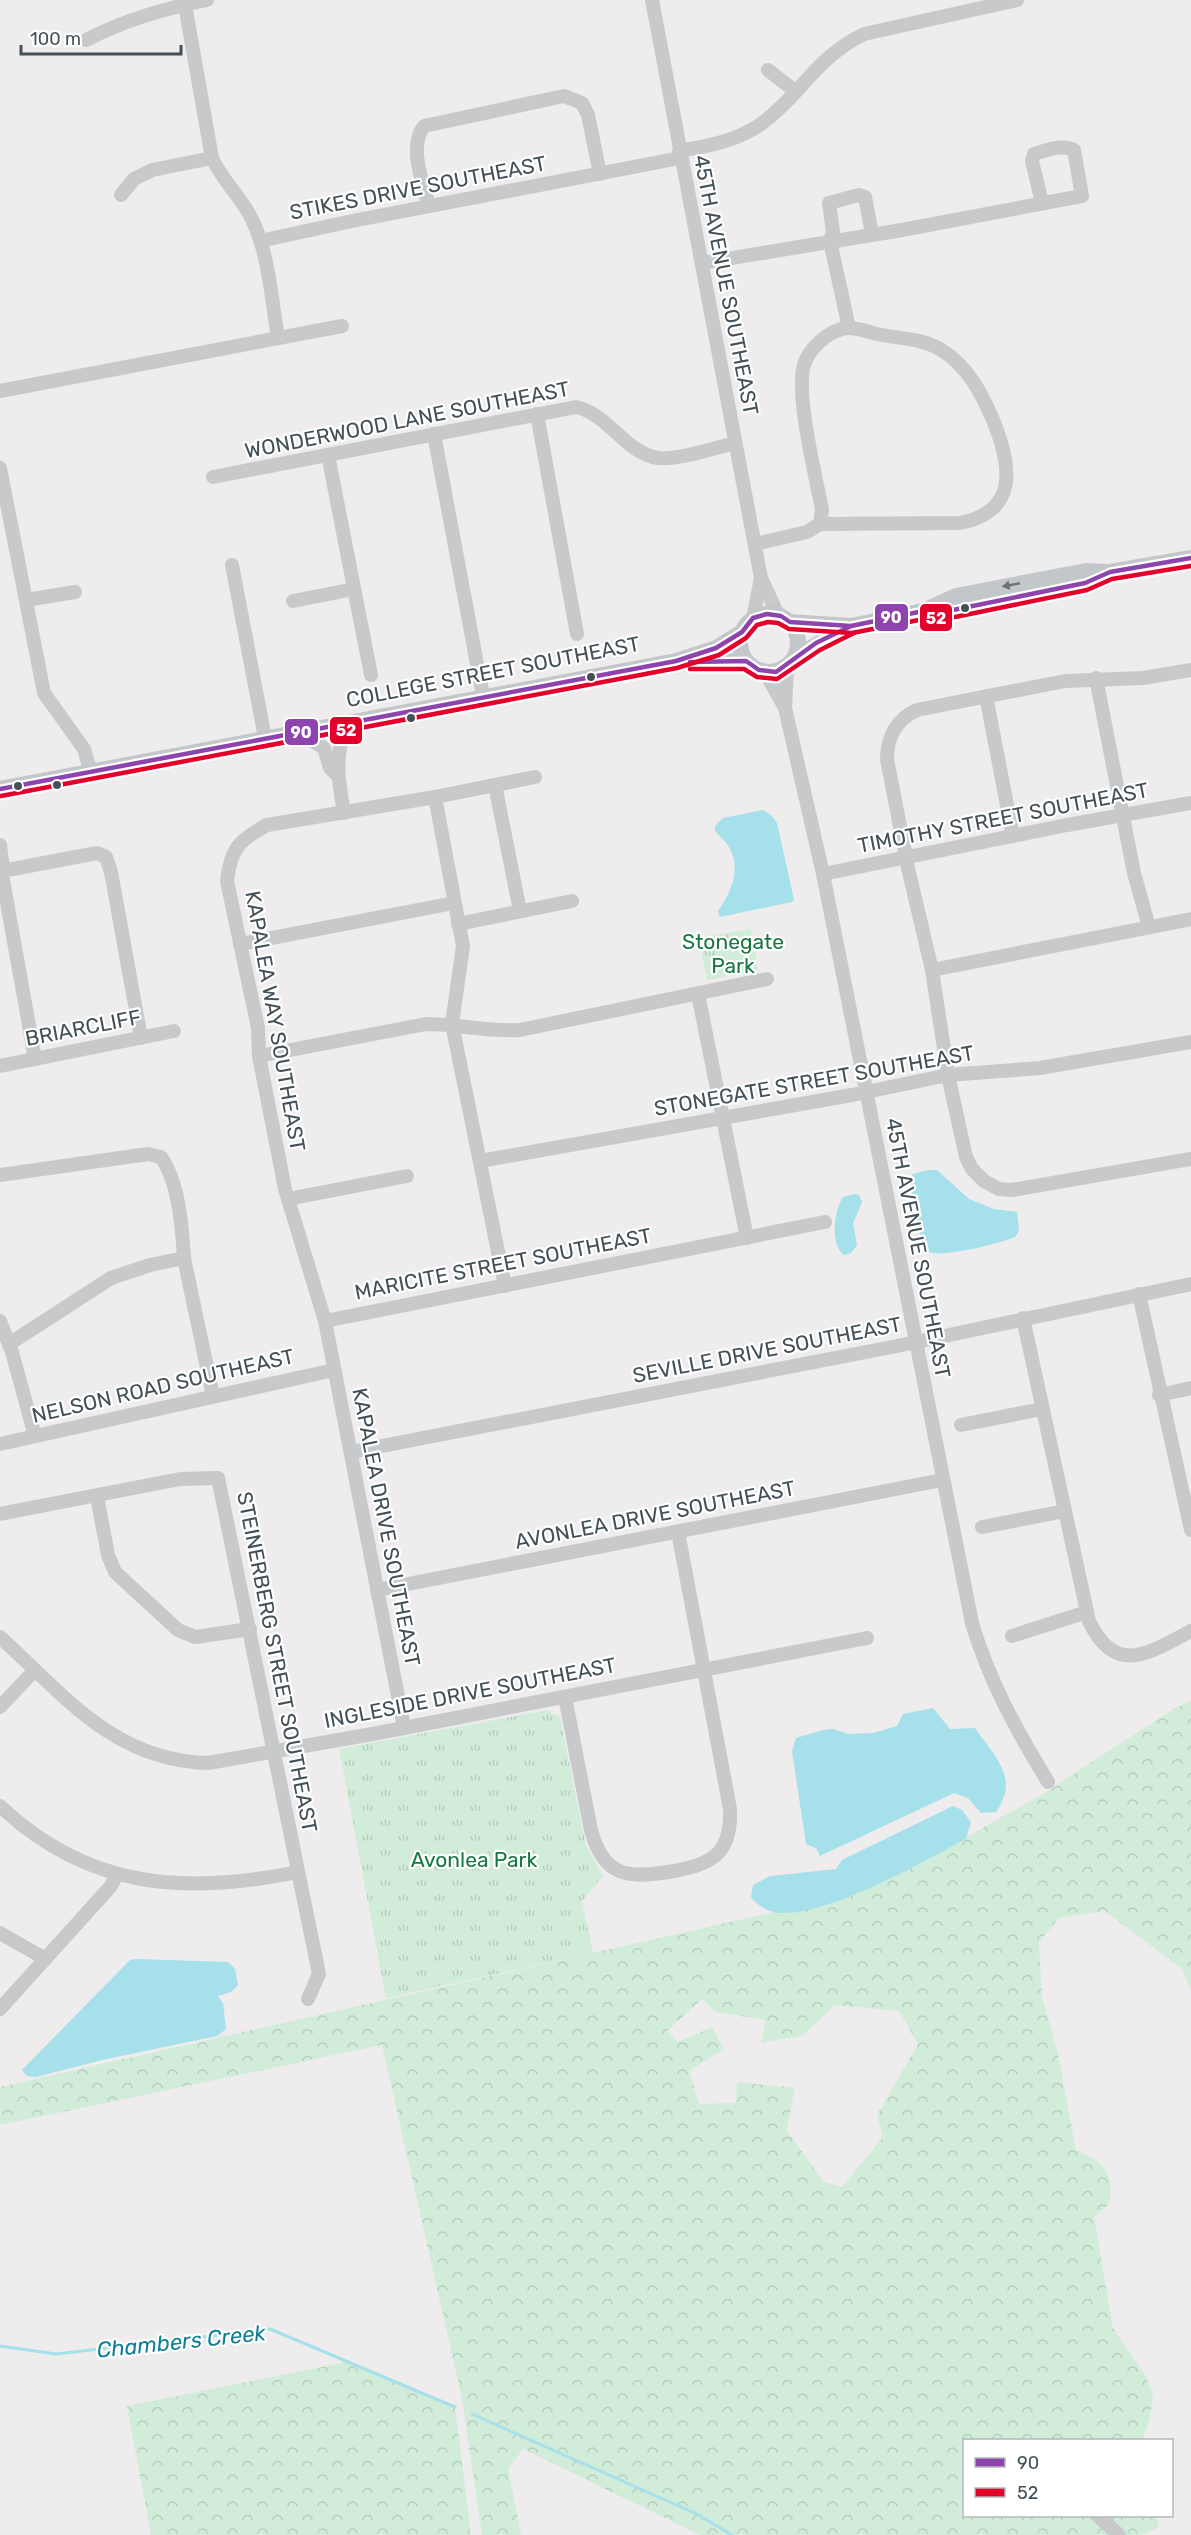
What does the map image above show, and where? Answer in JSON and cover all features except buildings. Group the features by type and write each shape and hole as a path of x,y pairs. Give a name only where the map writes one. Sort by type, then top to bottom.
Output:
{"main road":[{"path":"851,626 767,614 753,618 742,632 740,647 746,661 765,672 776,672 851,626 927,610 953,610 1085,583 1110,572 1191,558"},
{"path":"784,618 798,636 791,661"},
{"name":"COLLEGE STREET SOUTHEAST","path":"0,789 676,661 716,648 742,632"},
{"name":"COLLEGE STREET SOUTHEAST","path":"676,661 746,661"}],"street":[{"path":"86,40 120,22 207,0"},
{"name":"45TH AVENUE SOUTHEAST","path":"652,0 679,154 702,263 761,578 784,618"},
{"name":"STIKES DRIVE SOUTHEAST","path":"260,241 600,174 714,144 749,131 778,110 828,56 845,43 864,34 1017,0"},
{"path":"185,4 212,158 218,171 249,213 260,241 278,338"},
{"path":"768,70 795,91"},
{"path":"429,206 417,153 418,132 424,126 564,96 582,102 588,115 600,174"},
{"path":"702,263 1082,196 1074,150 1061,147 1034,154 1032,161 1042,203"},
{"path":"122,195 134,179 152,170 212,158"},
{"path":"849,328 830,241 833,232 829,203 859,195 867,202 872,234"},
{"path":"0,391 342,326"},
{"path":"755,544 807,532 820,524 969,521 978,520 995,508 1006,488 1004,449 981,391 962,368 943,351 921,342 849,328 833,331 808,355 803,368 806,420 822,509 820,524"},
{"name":"WONDERWOOD LANE SOUTHEAST","path":"213,477 576,407 588,409 615,429 633,447 657,458 735,443"},
{"path":"537,414 577,634"},
{"path":"434,434 483,696"},
{"path":"328,455 371,675"},
{"path":"0,468 44,693 84,749 90,772"},
{"path":"232,565 265,738"},
{"name":"45TH AVENUE SOUTHEAST","path":"753,618 761,578"},
{"path":"293,601 354,589"},
{"path":"26,600 75,592"},
{"name":"45TH AVENUE SOUTHEAST","path":"785,708 791,661"},
{"path":"1191,670 1143,678 1096,678 1065,681 917,710 906,717 892,732 886,759 905,857 932,970 948,1075 966,1157 976,1174 991,1186 1012,1190 1191,1159"},
{"name":"45TH AVENUE SOUTHEAST","path":"765,672 785,708 823,874 972,1623 984,1665 1015,1728 1048,1782"},
{"path":"1096,678 1134,873 1149,927"},
{"path":"986,696 1013,836"},
{"path":"346,723 338,745 339,766 336,774 344,813 535,777"},
{"path":"299,732 324,748 330,768 336,774"},
{"path":"495,786 520,910"},
{"path":"435,797 463,946 452,1024 505,1286"},
{"name":"TIMOTHY STREET SOUTHEAST","path":"823,874 1191,803"},
{"name":"KAPALEA WAY SOUTHEAST","path":"286,1194 259,1056 258,1028 228,881 230,859 243,838 267,825 344,813"},
{"path":"0,845 1,875 34,1059"},
{"path":"1,875 98,853 106,857 111,872 141,1038"},
{"path":"459,924 572,901"},
{"path":"240,944 454,903"},
{"path":"932,970 1191,919"},
{"path":"259,1056 426,1024 452,1024 493,1032 520,1030 767,980"},
{"path":"698,994 747,1238"},
{"name":"BRIARCLIFF","path":"0,1066 174,1031"},
{"name":"STONEGATE STREET SOUTHEAST","path":"480,1161 866,1092 948,1075 1040,1068 1191,1042"},
{"path":"0,1175 148,1154 161,1157 168,1167 174,1190 184,1258 213,1396"},
{"path":"325,1321 286,1194 407,1176"},
{"name":"MARICITE STREET SOUTHEAST","path":"325,1321 825,1222"},
{"path":"9,1344 111,1278 150,1265 184,1258"},
{"name":"SEVILLE DRIVE SOUTHEAST","path":"351,1452 916,1342 1191,1284"},
{"path":"1139,1294 1159,1395 1187,1496 1191,1530"},
{"path":"1023,1318 1087,1612 1093,1630 1117,1653 1131,1657 1145,1655 1191,1631"},
{"path":"0,1321 9,1344 35,1436"},
{"name":"KAPALEA DRIVE SOUTHEAST","path":"325,1321 404,1727"},
{"name":"NELSON ROAD SOUTHEAST","path":"0,1444 334,1370"},
{"path":"1159,1395 1191,1388"},
{"path":"961,1425 1042,1409"},
{"name":"STEINERBERG STREET SOUTHEAST","path":"0,1514 180,1479 218,1478 276,1752 319,1974 308,1999"},
{"name":"AVONLEA DRIVE SOUTHEAST","path":"377,1590 942,1480"},
{"path":"97,1496 108,1555 115,1572 178,1630 195,1637 250,1629"},
{"path":"982,1527 1065,1511"},
{"path":"565,1697 591,1830 601,1855 614,1869 629,1875 641,1876 691,1868 708,1862 718,1854 729,1835 730,1809 678,1532"},
{"path":"1012,1636 1087,1612"},
{"name":"INGLESIDE DRIVE SOUTHEAST","path":"0,1637 101,1728 144,1752 182,1761 208,1763 276,1752 867,1638"},
{"path":"0,1707 36,1670"},
{"path":"0,1806 57,1848 117,1874 173,1884 204,1886 231,1884 298,1872"},
{"path":"0,2009 111,1886 117,1874"},
{"path":"0,1933 44,1958"},
{"path":"1099,2517 1119,2535"}],"green space":[{"name":"Stonegate Park","path":"751,929 758,971 707,980 699,938"},
{"path":"1191,1701 1191,1990 1182,1969 1105,1911 1059,1918 1039,1942 1042,1996 1058,2054 1076,2150 1101,2164 1109,2176 1109,2204 1094,2217 1113,2328 1145,2375 1153,2394 1150,2419 1142,2439 963,2439 963,2517 1156,2517 1159,2527 1141,2535 700,2535 523,2449 508,2469 521,2535 482,2535 462,2399 382,2045 0,2125 0,2087 827,1900 927,1860 1041,1795 1175,1708","holes":["702,1999 716,2012 766,2020 761,2043 802,2036 835,2005 899,2011 918,2044 877,2115 883,2137 842,2187 824,2182 787,2131 795,2088 737,2082 736,2103 699,2104 689,2071 724,2049 712,2027 678,2042 667,2031"]},
{"name":"Avonlea Park","path":"547,1710 560,1717 586,1846 603,1876 582,1901 593,1953 386,1998 339,1749"},
{"path":"347,2362 455,2407 471,2535 151,2535 127,2406"}],"water":[{"path":"763,810 777,823 794,900 720,917 718,911 731,887 735,871 728,845 715,831 715,826 723,818"},
{"path":"937,1170 969,1199 994,1209 1017,1212 1019,1231 1015,1237 963,1251 928,1252 922,1246 909,1181 913,1174"},
{"path":"859,1195 862,1202 853,1223 857,1245 851,1253 844,1255 835,1236 837,1210 843,1197"},
{"path":"933,1708 950,1729 975,1728 997,1758 1005,1778 1006,1789 996,1812 981,1813 968,1798 954,1793 820,1856 816,1848 806,1844 792,1751 796,1738 834,1729 848,1734 873,1733 897,1726 903,1714"},
{"path":"953,1806 962,1810 971,1822 966,1839 876,1885 827,1905 804,1911 773,1912 757,1904 751,1897 753,1885 770,1876 836,1869 842,1860"},
{"path":"130,1960 228,1962 235,1969 238,1985 231,1992 218,1996 223,2003 226,2029 217,2036 102,2060 36,2077 27,2076 22,2070"}],"waterway":[{"name":"Chambers Creek","path":"0,2346 56,2354 270,2329 455,2407"},
{"name":"Chambers Creek","path":"472,2414 699,2515 732,2535"}],"transit line":[{"name":"90","path":"0,789 676,661 716,648 742,632 753,618 767,614 781,616 790,622 851,626 928,610 953,610 1085,583 1110,572 1191,558"},
{"name":"52","path":"1,796 677,668 719,655 746,638 757,625 768,622 778,623 789,629 852,633 929,618 955,617 1087,590 1112,579 1191,566"},
{"name":"90","path":"690,662 746,661 759,670 776,672 816,643 851,626"},
{"name":"52","path":"690,669 744,669 757,677 777,679 820,650 854,633"}]}
